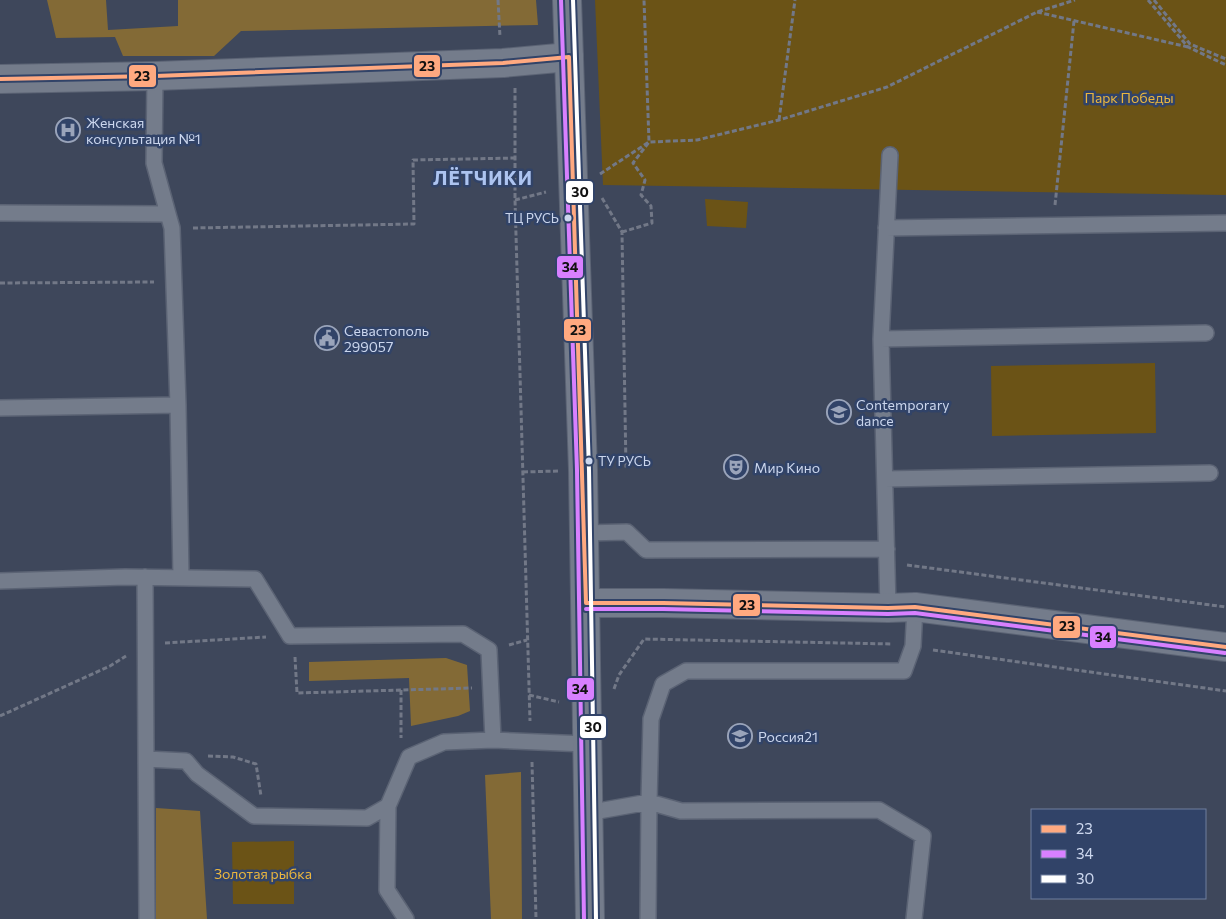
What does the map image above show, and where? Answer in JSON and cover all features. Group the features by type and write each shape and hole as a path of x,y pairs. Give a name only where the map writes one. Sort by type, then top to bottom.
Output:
{"street":[{"path":"567,0 586,603 586,744 590,919"},
{"path":"0,79 155,76 503,63 569,57"},
{"path":"586,603 915,607 1226,647"}],"lane":[{"path":"155,76 154,163 170,221 174,281 181,577"},
{"path":"888,608 881,338 890,155"},
{"path":"0,213 170,221"},
{"path":"886,228 1226,223"},
{"path":"881,338 1206,333"},
{"path":"0,408 178,405"},
{"path":"885,479 1210,473"},
{"path":"584,533 627,532 646,550 887,556"},
{"path":"145,577 146,919"},
{"path":"0,581 145,577 255,579 290,636 463,634 490,650 494,740"},
{"path":"648,919 651,719 663,684 686,671 904,671 913,646 915,607"},
{"path":"406,919 387,890 388,806 409,757 444,742 494,740 586,744"},
{"path":"146,759 186,761 197,774 254,816 367,818 388,806"},
{"path":"587,812 649,802 681,811 879,810 923,836 914,919"}],"path":[{"path":"498,0 503,63 516,90 515,200 536,919"},
{"path":"622,232 652,223 651,206 641,195 645,180 633,163 649,142 644,0"},
{"path":"780,120 795,0"},
{"path":"597,176 649,142 697,140 780,120 887,87 1037,12 1075,0"},
{"path":"1148,0 1188,47"},
{"path":"1154,0 1190,44 1226,59"},
{"path":"1037,12 1188,47 1226,64"},
{"path":"1053,225 1074,21"},
{"path":"170,221 414,224 413,160 516,158"},
{"path":"515,200 551,191"},
{"path":"600,191 602,198 622,232 626,469"},
{"path":"0,282 174,281"},
{"path":"524,472 561,471"},
{"path":"887,556 1226,607"},
{"path":"0,716 110,666 146,644 266,637"},
{"path":"490,650 527,640"},
{"path":"294,650 297,693 480,688"},
{"path":"401,690 401,739 410,736"},
{"path":"528,695 562,703"},
{"path":"204,756 233,757 256,764 261,797"}],"green space":[{"name":"Парк Победы","path":"595,0 1226,0 1226,195 603,185"},
{"path":"705,199 748,202 746,228 707,226"},
{"path":"1155,363 1156,433 992,436 991,366"},
{"name":"Золотая рыбка","path":"294,841 294,904 233,904 232,842"}],"shaded area":[{"path":"47,0 106,0 108,30 178,26 178,0 536,0 538,25 241,31 214,56 123,56 115,37 56,38"},
{"path":"446,658 467,665 470,711 458,716 411,726 409,678 309,681 309,662"},
{"path":"521,772 522,919 491,919 485,775"},
{"path":"156,808 200,811 207,919 156,919"}],"transit line":[{"name":"34","path":"561,0 577,470 584,919"},
{"name":"30","path":"573,0 589,470 596,919"},
{"name":"23","path":"569,57 586,603"},
{"name":"23","path":"0,79 155,76 503,63 569,57"},
{"name":"23","path":"586,603 915,607 1226,647"},
{"name":"34","path":"586,609 915,613 1225,653"}],"place":[{"name":"Женская консультация №1","path":"68,130"},
{"name":"ТЦ РУСЬ","path":"568,218"},
{"name":"Севастополь 299057","path":"327,338"},
{"name":"Contemporary dance","path":"839,412"},
{"name":"ТУ РУСЬ","path":"589,461"},
{"name":"Мир Кино","path":"736,467"},
{"name":"Россия21","path":"740,736"}],"district":[{"name":"ЛЁТЧИКИ","path":"483,177"}]}
